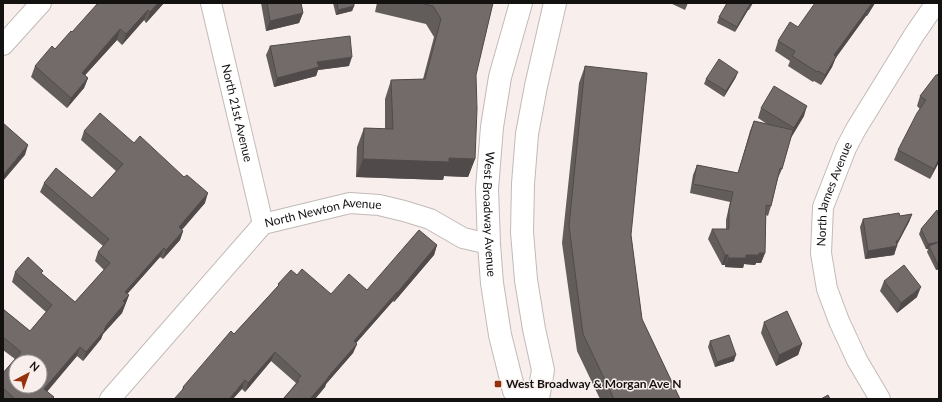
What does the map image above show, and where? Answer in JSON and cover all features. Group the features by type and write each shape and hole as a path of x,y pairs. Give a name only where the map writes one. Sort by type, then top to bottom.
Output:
{"main road":[{"name":"West Broadway Avenue","path":"521,3 500,77 492,127 487,189 492,283 500,335 514,391 523,399"},
{"path":"538,399 543,370 534,329 526,280 522,232 523,184 528,127 555,3"}],"street":[{"path":"3,46 41,3"},
{"name":"North 21st Avenue","path":"211,3 263,224"},
{"name":"North James Avenue","path":"880,399 857,360 827,289 821,253 823,207 846,148 856,129 914,35 936,3"},
{"name":"North Newton Avenue","path":"110,399 263,224 350,203 379,205 430,219 464,238 489,244"}],"building":[{"path":"98,3 158,3 150,12 148,10 126,34 120,29 82,73 88,78 71,98 35,66 52,46 55,49 71,31 72,32"},
{"path":"267,3 301,3 303,13 270,21"},
{"path":"337,3 354,3 354,6 338,10"},
{"path":"420,3 493,3 476,75 477,109 475,159 449,158 449,162 363,159 364,128 393,129 391,80 425,79 441,19 433,6"},
{"path":"727,3 752,3 737,27 719,17"},
{"path":"815,3 872,3 834,55 836,57 825,75 818,71 817,72 792,56 795,51 778,41 790,22 798,27"},
{"path":"350,36 352,57 317,62 319,67 277,78 270,46"},
{"path":"719,59 738,72 726,91 706,79"},
{"path":"585,66 647,73 631,235 642,319 680,399 614,399 583,334 569,226"},
{"path":"939,73 939,159 934,169 898,150 917,113 926,100 920,96"},
{"path":"774,86 807,106 794,128 761,108"},
{"path":"100,113 134,143 140,136 184,177 187,175 208,193 179,227 183,231 166,250 164,248 125,292 129,295 123,301 125,303 105,327 105,330 86,352 80,347 48,384 48,354 19,354 21,352 3,337 3,309 30,331 52,305 15,272 28,257 43,271 41,273 75,302 110,263 98,252 109,239 44,183 56,168 92,198 123,164 84,131"},
{"path":"754,121 793,130 782,169 780,168 771,206 766,205 765,253 759,253 759,255 746,255 746,258 728,258 728,255 725,255 712,229 729,229 729,210 733,192 693,184 697,165 738,173"},
{"path":"3,123 28,145 3,175"},
{"path":"937,210 939,219 939,242 928,244 921,229"},
{"path":"899,213 900,216 912,214 898,241 896,241 897,246 868,251 863,219"},
{"path":"419,230 437,245 354,341 357,344 310,399 283,399 299,381 297,380 301,376 275,352 248,383 245,380 229,399 174,399 231,331 234,334 291,270 297,275 302,269 331,294 349,274 367,290"},
{"path":"939,242 939,264 938,265 929,246"},
{"path":"904,265 921,287 901,303 884,281"},
{"path":"787,311 802,344 779,355 764,322"},
{"path":"729,335 736,355 717,362 710,341"},
{"path":"8,367 8,393 3,388 3,373"},
{"path":"48,392 54,397 52,399 15,399 10,394 48,394"},
{"path":"828,395 830,399 821,399"}],"place":[{"name":"West Broadway & Morgan Ave N","path":"498,384"}]}
